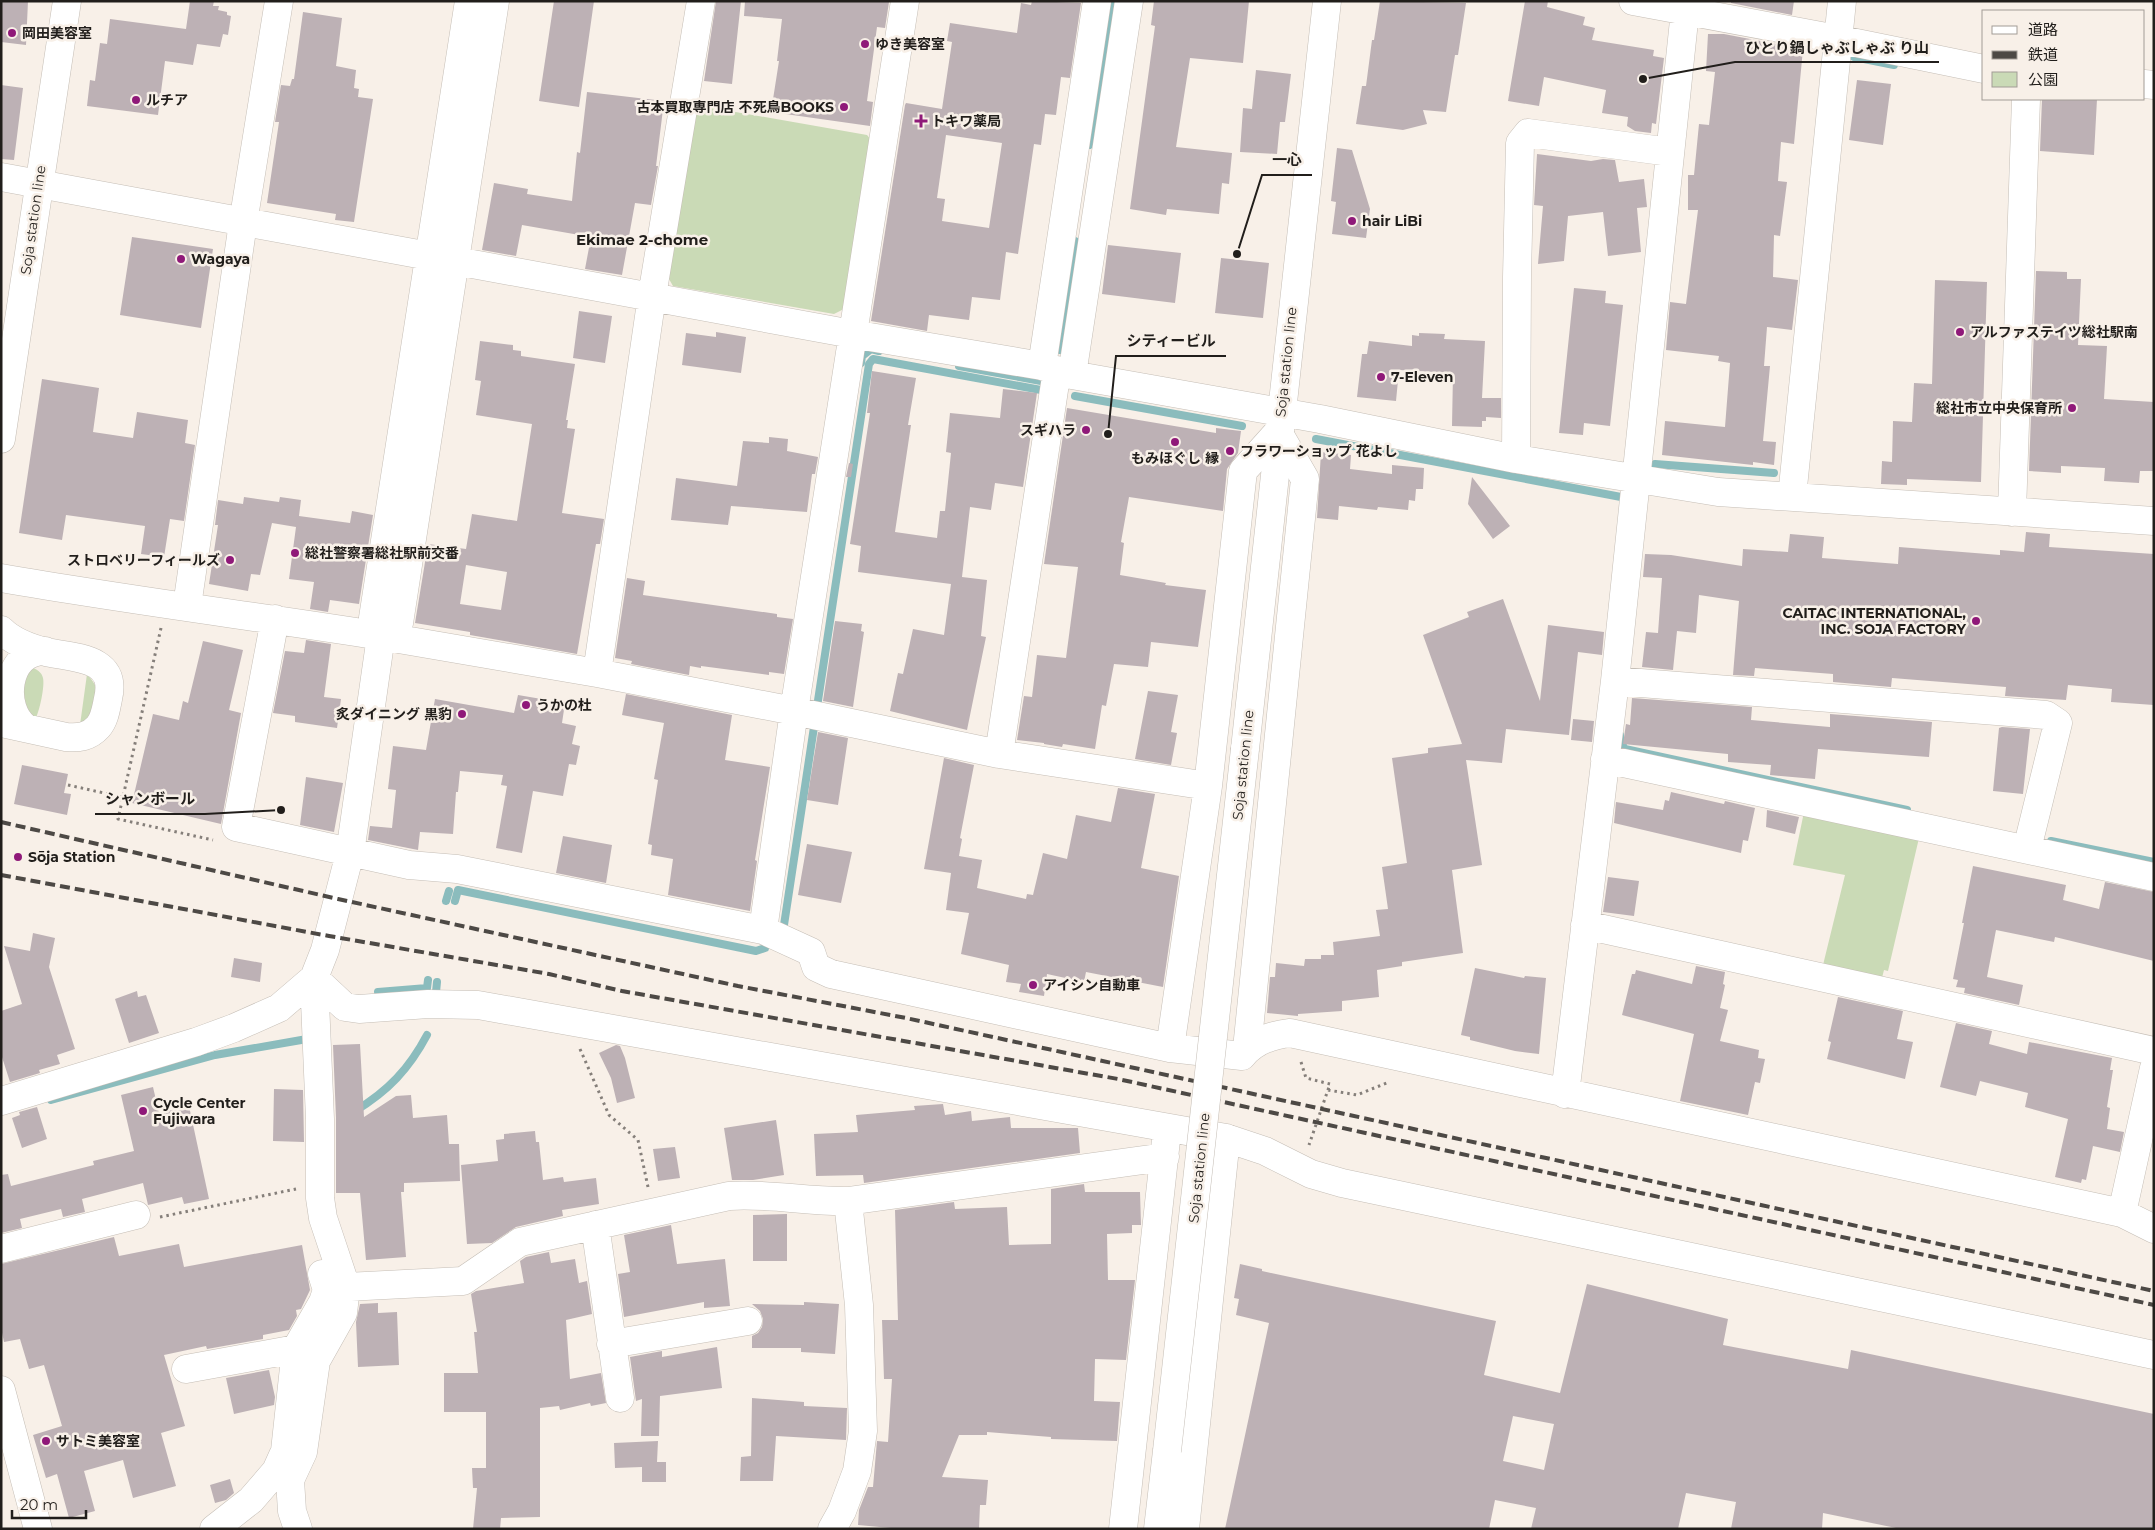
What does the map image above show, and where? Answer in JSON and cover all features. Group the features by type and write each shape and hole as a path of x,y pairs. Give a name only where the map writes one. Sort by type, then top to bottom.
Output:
{"street":[{"name":"Soja station line","path":"1,439 67,1"},
{"path":"187,606 243,223 278,1"},
{"path":"336,1289 320,1198 320,1119 314,978 325,950 350,853 381,636 373,618 469,1"},
{"path":"381,636 399,623 495,1"},
{"path":"597,673 652,296 701,1"},
{"path":"763,930 805,713 852,334 905,1"},
{"path":"999,754 1057,370 1098,1"},
{"path":"1057,370 1129,1"},
{"name":"Soja station line","path":"1158,1529 1327,1"},
{"path":"1633,1 1838,39 1982,69"},
{"path":"1792,497 1842,1"},
{"path":"1565,1094 1615,681 1685,11"},
{"path":"2012,512 2026,100"},
{"path":"1516,458 1520,143 1528,133 1670,152"},
{"path":"1,177 243,223 1057,370 1280,422 1516,458 1636,479 1718,492 2154,521"},
{"path":"1170,1048 1208,786 1243,471 1280,422"},
{"path":"1247,1049 1304,480 1280,422"},
{"path":"1,578 107,596 275,619 597,673 805,713 999,754 1208,786"},
{"path":"275,619 236,827 410,865 456,870 763,930 811,952 816,967 831,974 1170,1048 1242,1056 1247,1049 1272,1035 1290,1033 1565,1094 2139,1216"},
{"path":"1,630 18,642 44,652"},
{"path":"35,651 44,652 85,659 102,668 108,678 110,689 101,723 86,736 76,738 13,726 7,697 12,669 24,656 35,651"},
{"path":"1615,681 2046,714 2058,723 2027,849"},
{"path":"1605,759 2154,877"},
{"path":"1585,925 2154,1050"},
{"path":"1,1101 196,1042 234,1028 279,1008 314,978"},
{"path":"314,978 345,1006 359,1010 428,1004 478,1005 1226,1138 1265,1150 1311,1174 1342,1183 2154,1355"},
{"path":"2139,1216 2154,1068"},
{"path":"1123,1529 1168,1128"},
{"path":"1185,1529 1226,1138"},
{"path":"2139,1216 2154,1155"},
{"path":"298,1529 283,1476 296,1349 323,1302 336,1289 463,1280 520,1242 729,1196 754,1194 828,1202 848,1201 1165,1157"},
{"path":"214,1529 283,1476 302,1452 316,1361 343,1313 336,1289 304,1208 303,1187"},
{"path":"832,1529 842,1511 857,1471 863,1431 859,1305 848,1201"},
{"path":"1,1249 136,1216"},
{"path":"594,1225 620,1398"},
{"path":"612,1344 748,1321"},
{"path":"186,1369 296,1349"},
{"path":"1,1390 5,1423 38,1529"}],"path":[{"path":"152,626 161,626 118,819 221,842"},
{"path":"68,785 122,797"},
{"path":"579,1048 610,1115 638,1140 653,1212"},
{"path":"1301,1062 1306,1078 1330,1084 1308,1147"},
{"path":"1328,1090 1357,1095 1392,1081"},
{"path":"136,1216 138,1221 303,1187"}],"green space":[{"path":"696,105 867,135 873,142 848,307 834,314 673,286 669,279"},
{"path":"31,667 40,672 43,682 41,700 34,722 11,689"},
{"path":"87,674 98,692 97,706 96,713 80,725"},
{"path":"1804,812 1919,838 1888,971 1884,970 1882,978 1823,965 1845,875 1793,865"}],"building":[{"path":"1,1 28,1 26,45 1,42"},
{"path":"190,1 214,1 213,6 219,6 218,10 227,12 227,15 231,16 228,35 223,34 220,47 197,44 193,65 165,61 158,115 87,106 90,80 95,81 100,43 107,44 110,19 186,29"},
{"path":"554,1 594,1 579,107 539,101"},
{"path":"716,1 741,1 732,84 704,81"},
{"path":"745,1 889,2 885,28 877,27 867,101 873,102 870,126 771,112 779,61 777,61 782,19 744,16"},
{"path":"1032,1 1081,3 1070,78 1061,77 1056,115 1045,114 1041,145 1034,144 1018,254 1006,252 1000,300 972,297 969,320 929,315 927,331 871,321 906,103 942,109 952,42 947,41 950,23 1017,33 1021,3 1031,5","holes":["946,135 1002,143 989,228 942,221 945,199 937,198"]},
{"path":"1154,1 1249,1 1243,63 1190,58 1176,147 1232,153 1229,184 1222,183 1219,214 1167,209 1166,215 1130,209 1155,26 1151,25"},
{"path":"1380,1 1466,3 1458,55 1455,55 1446,112 1423,110 1427,124 1403,130 1356,124 1362,86 1366,86 1372,40 1374,40"},
{"path":"1525,1 1548,1 1547,7 1585,17 1583,25 1595,28 1592,40 1654,50 1653,56 1664,58 1656,124 1652,123 1651,133 1635,131 1627,126 1628,117 1602,113 1606,90 1544,77 1539,106 1508,101"},
{"path":"1731,1 1794,1 1792,15 1731,3"},
{"path":"303,12 342,18 336,66 356,70 354,88 359,89 358,97 373,99 354,222 335,220 336,214 267,203 279,122 275,122 281,85 290,86 292,79 294,79"},
{"path":"1708,34 1724,34 1803,49 1794,144 1781,142 1778,181 1787,182 1780,236 1774,235 1773,277 1798,280 1792,330 1767,327 1764,366 1770,366 1763,441 1776,442 1774,465 1753,462 1753,465 1662,455 1665,421 1725,427 1730,363 1718,361 1719,356 1666,350 1670,302 1686,304 1698,210 1688,210 1688,175 1694,175 1699,124 1709,125 1715,72 1706,71"},
{"path":"1256,70 1291,74 1285,122 1280,122 1277,154 1240,152 1243,108 1252,109"},
{"path":"1857,80 1891,84 1883,145 1849,140"},
{"path":"1,85 23,88 14,160 1,159"},
{"path":"587,92 664,101 656,166 658,166 651,205 635,203 622,275 585,269 591,237 522,225 516,256 482,250 494,183 528,189 527,194 572,201 577,152 580,153"},
{"path":"2042,100 2097,100 2094,155 2040,151"},
{"path":"1337,148 1352,150 1370,209 1366,238 1332,234 1336,202 1331,201"},
{"path":"1537,154 1591,161 1615,160 1619,182 1644,179 1647,207 1637,208 1641,252 1608,256 1603,212 1568,216 1564,261 1538,264 1543,206 1534,205"},
{"path":"132,237 213,249 201,328 120,315"},
{"path":"1108,245 1181,253 1175,303 1102,294"},
{"path":"1221,258 1269,263 1263,318 1215,313"},
{"path":"2036,271 2067,272 2067,279 2081,279 2078,345 2107,346 2104,399 2154,402 2154,471 2140,471 2139,483 2104,481 2105,468 2061,466 2061,473 2029,471"},
{"name":"アルファステイツ総社駅南","path":"1935,280 1987,282 1981,482 1907,479 1907,485 1881,484 1882,461 1892,462 1893,421 1912,422 1914,383 1932,384"},
{"path":"1574,288 1606,291 1605,303 1623,305 1610,426 1584,423 1583,435 1559,433"},
{"path":"579,311 612,316 605,363 573,358"},
{"path":"716,332 746,337 741,373 682,365 686,333 716,337"},
{"path":"1419,333 1445,334 1444,339 1485,341 1482,398 1501,398 1501,418 1486,417 1486,421 1482,421 1482,427 1452,426 1453,373 1399,370 1396,401 1357,397 1362,354 1367,354 1369,341 1412,346 1412,335 1419,336"},
{"path":"480,341 513,345 513,350 521,351 521,356 575,364 566,420 568,420 567,428 575,429 562,513 604,519 600,544 596,544 577,654 415,623 428,544 466,549 472,514 517,521 532,424 476,415 481,381 475,380","holes":["466,565 507,572 501,610 460,604"]},
{"path":"872,371 916,378 908,425 911,425 895,532 937,538 940,511 945,511 951,453 946,452 950,413 1000,418 1003,389 1037,393 1023,487 995,483 991,510 970,507 962,577 987,580 981,636 986,637 967,730 890,711 898,673 903,674 913,629 944,635 951,584 858,572 861,546 850,544 870,413 867,413"},
{"path":"42,379 99,388 93,432 133,438 137,412 188,420 185,443 195,445 184,521 170,519 164,557 141,554 145,526 66,515 62,540 19,533"},
{"path":"1067,408 1216,433 1216,428 1241,431 1238,453 1227,469 1223,511 1129,497 1121,542 1124,543 1120,575 1166,583 1165,585 1206,590 1198,647 1151,642 1148,667 1114,664 1106,706 1102,705 1095,749 1063,744 1062,747 1017,740 1024,696 1032,697 1037,655 1066,658 1078,567 1044,564"},
{"path":"769,437 788,439 787,451 818,457 815,474 812,474 807,512 731,506 728,525 671,520 676,478 737,486 743,441 769,443"},
{"path":"1321,452 1351,455 1350,469 1392,474 1392,465 1424,468 1423,489 1416,489 1415,501 1409,500 1408,510 1378,507 1377,510 1339,506 1338,520 1317,518"},
{"path":"849,463 853,464 851,477 846,477"},
{"path":"1472,477 1510,526 1493,539 1468,504"},
{"path":"244,497 279,502 280,497 301,500 299,516 350,523 352,511 373,515 359,604 330,600 328,612 310,609 314,582 289,579 296,527 272,523 260,575 251,574 248,591 209,584 218,525 215,525 218,500 243,504"},
{"path":"2026,532 2050,534 2049,547 2154,554 2154,705 2111,702 2112,689 2068,685 2066,700 2005,696 2006,687 1892,678 1891,687 1833,682 1833,674 1755,668 1754,676 1733,675 1739,601 1699,595 1696,633 1677,631 1673,670 1642,667 1646,632 1658,633 1662,578 1643,577 1645,554 1671,555 1742,566 1743,549 1788,552 1790,534 1824,537 1822,558 1898,564 1899,547 2000,555 2000,550 2024,552"},
{"path":"627,578 645,581 643,595 777,614 777,617 793,619 784,674 769,672 769,675 690,666 689,675 631,664 632,661 615,658"},
{"path":"1503,599 1540,701 1548,625 1604,632 1602,655 1578,652 1569,735 1506,729 1502,763 1466,760 1482,865 1452,870 1463,953 1402,962 1402,966 1377,970 1379,997 1342,1001 1342,1011 1298,1014 1298,1016 1267,1013 1270,977 1275,977 1276,963 1304,966 1305,959 1321,959 1321,955 1334,955 1333,942 1380,936 1376,910 1388,909 1382,867 1407,863 1392,758 1428,753 1428,748 1462,744 1423,635 1469,617 1467,612"},
{"path":"835,621 862,624 861,631 864,632 853,707 823,701"},
{"path":"306,640 331,644 324,697 341,699 337,728 295,722 295,716 273,713 285,651 304,653"},
{"path":"203,641 243,650 229,710 241,713 221,824 132,803 153,714 179,720 183,701 188,703"},
{"path":"1148,691 1178,695 1171,732 1177,733 1171,765 1135,759"},
{"path":"626,694 732,715 725,760 770,767 755,860 757,861 750,911 668,895 673,859 651,855 652,845 648,844 658,780 654,779 664,723 622,715"},
{"path":"518,695 565,703 562,723 576,726 572,744 580,746 576,765 569,764 563,796 533,791 522,853 496,848 507,786 501,785 503,775 460,771 458,792 456,792 453,834 420,832 418,850 368,840 370,826 392,828 396,790 388,789 393,746 426,750 435,699 514,713"},
{"path":"1632,698 1752,707 1751,720 1830,727 1830,714 1932,722 1929,757 1818,749 1815,779 1770,775 1771,765 1728,762 1728,754 1623,744 1626,724 1630,725"},
{"path":"1573,719 1594,721 1592,742 1571,740"},
{"path":"1999,728 2030,729 2023,794 1993,791"},
{"path":"818,732 848,738 838,805 807,800"},
{"path":"944,758 974,765 960,838 962,839 959,856 982,860 977,888 1026,899 1027,894 1033,895 1043,853 1067,859 1076,815 1111,822 1118,788 1155,794 1141,868 1179,876 1163,987 1086,972 1084,982 1047,974 1044,996 1019,992 1021,984 1006,982 1009,965 961,954 969,913 946,910 951,873 924,869"},
{"path":"22,765 68,774 64,793 71,794 67,815 14,804"},
{"path":"306,777 343,783 334,832 300,825"},
{"path":"1671,792 1724,804 1725,801 1755,808 1748,841 1743,840 1741,853 1614,823 1616,802 1663,810 1665,800 1669,801"},
{"path":"1767,810 1799,817 1795,834 1766,827"},
{"path":"563,836 612,845 606,883 556,873"},
{"path":"807,844 852,852 841,903 798,895"},
{"path":"1973,866 2066,885 2063,900 2099,909 2105,882 2154,892 2154,961 2055,937 2054,942 1996,930 1987,977 2023,985 2019,1005 1964,993 1965,988 1956,987 1958,980 1953,979"},
{"path":"1608,877 1639,881 1634,916 1603,912"},
{"path":"33,933 55,938 49,967 75,1049 57,1055 60,1064 39,1070 40,1073 10,1082 1,1054 1,1011 22,1004 4,946 30,951"},
{"path":"234,958 262,963 260,982 231,977"},
{"path":"1696,966 1725,972 1723,984 1725,985 1720,1008 1728,1010 1720,1041 1759,1050 1758,1058 1765,1059 1760,1083 1755,1082 1748,1115 1680,1101 1694,1034 1622,1015 1632,974 1635,974 1636,970 1692,984"},
{"path":"1475,968 1524,978 1525,976 1546,978 1539,1054 1515,1051 1470,1040 1470,1037 1461,1035"},
{"path":"137,991 138,997 146,995 159,1033 129,1043 115,999"},
{"path":"1838,997 1903,1011 1897,1039 1913,1042 1905,1079 1827,1059 1831,1042 1828,1041"},
{"path":"1956,1023 1992,1031 1989,1044 2027,1054 2029,1042 2112,1058 2110,1070 2113,1070 2107,1107 2110,1108 2107,1129 2124,1132 2120,1152 2093,1146 2086,1180 2082,1179 2081,1183 2055,1177 2068,1119 2025,1107 2028,1093 1980,1081 1976,1096 1940,1087"},
{"path":"360,1044 364,1117 396,1096 411,1095 413,1118 447,1115 449,1144 459,1144 460,1181 404,1183 404,1192 401,1192 406,1257 366,1260 360,1193 336,1193 336,1118 333,1045"},
{"path":"616,1045 620,1046 625,1058 635,1098 617,1103 611,1078 599,1053"},
{"path":"153,1087 159,1113 189,1106 209,1199 184,1204 182,1197 148,1205 143,1183 82,1199 85,1212 63,1217 61,1209 20,1219 22,1228 1,1233 1,1175 8,1174 11,1186 94,1165 93,1161 134,1151 121,1095"},
{"path":"274,1089 303,1090 304,1142 273,1141"},
{"path":"943,1104 945,1115 971,1111 972,1121 1010,1117 1011,1128 1078,1128 1080,1153 864,1183 863,1175 816,1176 814,1134 858,1132 856,1115 915,1110 914,1106"},
{"path":"37,1107 47,1139 22,1148 12,1118 20,1115 19,1112"},
{"path":"776,1120 784,1175 753,1180 732,1180 724,1128"},
{"path":"535,1131 536,1142 539,1142 543,1180 563,1177 564,1182 596,1178 599,1204 562,1210 563,1216 516,1227 492,1243 467,1244 461,1165 498,1161 496,1140 504,1139 504,1134"},
{"path":"675,1147 680,1178 658,1181 653,1149"},
{"path":"1084,1184 1085,1192 1140,1192 1141,1225 1132,1225 1132,1233 1107,1234 1108,1280 1135,1280 1126,1360 1095,1359 1094,1401 1120,1402 1117,1441 1051,1439 1051,1437 987,1432 987,1435 959,1435 942,1477 988,1480 986,1505 980,1505 979,1529 902,1529 858,1525 859,1510 868,1487 873,1487 877,1441 888,1442 892,1379 884,1379 882,1320 898,1320 895,1210 954,1202 955,1209 1007,1207 1009,1245 1051,1244 1051,1189"},
{"path":"787,1214 787,1261 753,1261 753,1215"},
{"path":"671,1225 677,1264 725,1259 730,1306 704,1308 704,1302 624,1317 618,1274 630,1272 624,1235"},
{"path":"114,1237 119,1256 179,1244 184,1267 302,1245 310,1290 301,1309 296,1310 297,1316 289,1330 263,1335 263,1339 207,1349 206,1346 164,1355 185,1426 161,1433 176,1486 133,1498 123,1460 84,1471 95,1511 69,1518 57,1474 46,1478 33,1435 62,1426 44,1365 29,1369 20,1339 4,1342 1,1328 1,1264"},
{"path":"549,1252 551,1263 575,1259 579,1283 587,1281 592,1314 566,1320 570,1379 601,1373 606,1403 591,1406 590,1403 560,1410 559,1406 540,1408 540,1517 501,1518 500,1529 473,1529 477,1488 473,1488 472,1468 486,1468 486,1412 444,1412 444,1373 478,1373 474,1332 477,1332 471,1294 476,1291 524,1283 520,1261 526,1257"},
{"path":"1240,1264 1262,1269 1262,1271 1496,1321 1484,1375 1560,1393 1587,1284 1728,1319 1723,1345 1848,1369 1851,1350 2154,1414 2154,1529 1901,1529 1823,1513 1822,1529 1731,1529 1736,1502 1686,1493 1678,1529 1531,1529 1536,1508 1495,1500 1489,1529 1225,1529 1269,1323 1236,1315 1239,1299 1234,1298","holes":["1513,1416 1554,1424 1544,1470 1503,1461"]},
{"path":"804,1302 839,1304 835,1354 801,1352 801,1348 752,1348 752,1336 758,1333 762,1327 763,1319 760,1311 752,1304 804,1305"},
{"path":"378,1303 378,1313 397,1312 399,1365 358,1367 356,1322 360,1304"},
{"path":"717,1347 722,1388 660,1396 659,1436 641,1436 642,1399 636,1401 630,1357 662,1351 662,1357"},
{"path":"269,1370 275,1397 274,1405 234,1414 226,1378"},
{"path":"752,1398 804,1402 804,1406 847,1408 846,1440 776,1436 773,1481 740,1481 741,1457 751,1456"},
{"path":"658,1441 657,1462 666,1462 666,1482 642,1482 642,1467 615,1468 614,1443"},
{"path":"230,1479 234,1493 226,1500 215,1503 210,1485"}],"waterway":[{"path":"1089,145 1112,1"},
{"path":"1854,57 1894,65"},
{"path":"1060,350 1075,241"},
{"path":"861,363 862,356 871,349 879,351"},
{"path":"784,925 869,364 873,359 1041,390"},
{"path":"959,366 1041,381"},
{"path":"1075,396 1242,426"},
{"path":"1316,439 1621,497"},
{"path":"1655,464 1774,473"},
{"path":"1620,735 1620,741 1625,749 1907,810"},
{"path":"2051,841 2154,862"},
{"path":"455,901 458,890 756,951 765,948"},
{"path":"446,901 449,891"},
{"path":"378,992 427,988 428,980"},
{"path":"436,992 437,982"},
{"path":"355,1111 378,1095 397,1078 413,1058 427,1035"},
{"path":"51,1100 215,1055 307,1039"}],"railway":[{"path":"1,822 338,899 738,986 906,1018 2154,1291"},
{"path":"1,875 329,936 549,974 622,991 1118,1079 2154,1305"}],"place":[{"name":"岡田美容室","path":"12,33"},
{"name":"ゆき美容室","path":"865,44"},
{"name":"ひとり鍋しゃぶしゃぶ り山","path":"1643,79"},
{"name":"ルチア","path":"136,100"},
{"name":"古本買取専門店 不死鳥BOOKS","path":"844,107"},
{"name":"トキワ薬局","path":"921,121"},
{"name":"hair LiBi","path":"1352,221"},
{"name":"一心","path":"1237,254"},
{"name":"Wagaya","path":"181,259"},
{"name":"アルファステイツ総社駅南","path":"1960,332"},
{"name":"7-Eleven","path":"1381,377"},
{"name":"総社市立中央保育所","path":"2072,408"},
{"name":"スギハラ","path":"1086,430"},
{"name":"シティービル","path":"1108,434"},
{"name":"もみほぐし 縁","path":"1175,442"},
{"name":"フラワーショップ 花よし","path":"1230,451"},
{"name":"総社警察署総社駅前交番","path":"295,553"},
{"name":"ストロベリーフィールズ","path":"230,560"},
{"name":"CAITAC INTERNATIONAL, INC. SOJA FACTORY","path":"1976,621"},
{"name":"うかの杜","path":"526,705"},
{"name":"炙ダイニング 黒豹","path":"462,714"},
{"name":"シャンボール","path":"281,810"},
{"name":"Sōja Station","path":"18,857"},
{"name":"アイシン自動車","path":"1033,985"},
{"name":"Cycle Center Fujiwara","path":"143,1111"},
{"name":"サトミ美容室","path":"46,1441"}],"district":[{"name":"Ekimae 2-chome","path":"642,240"}]}
